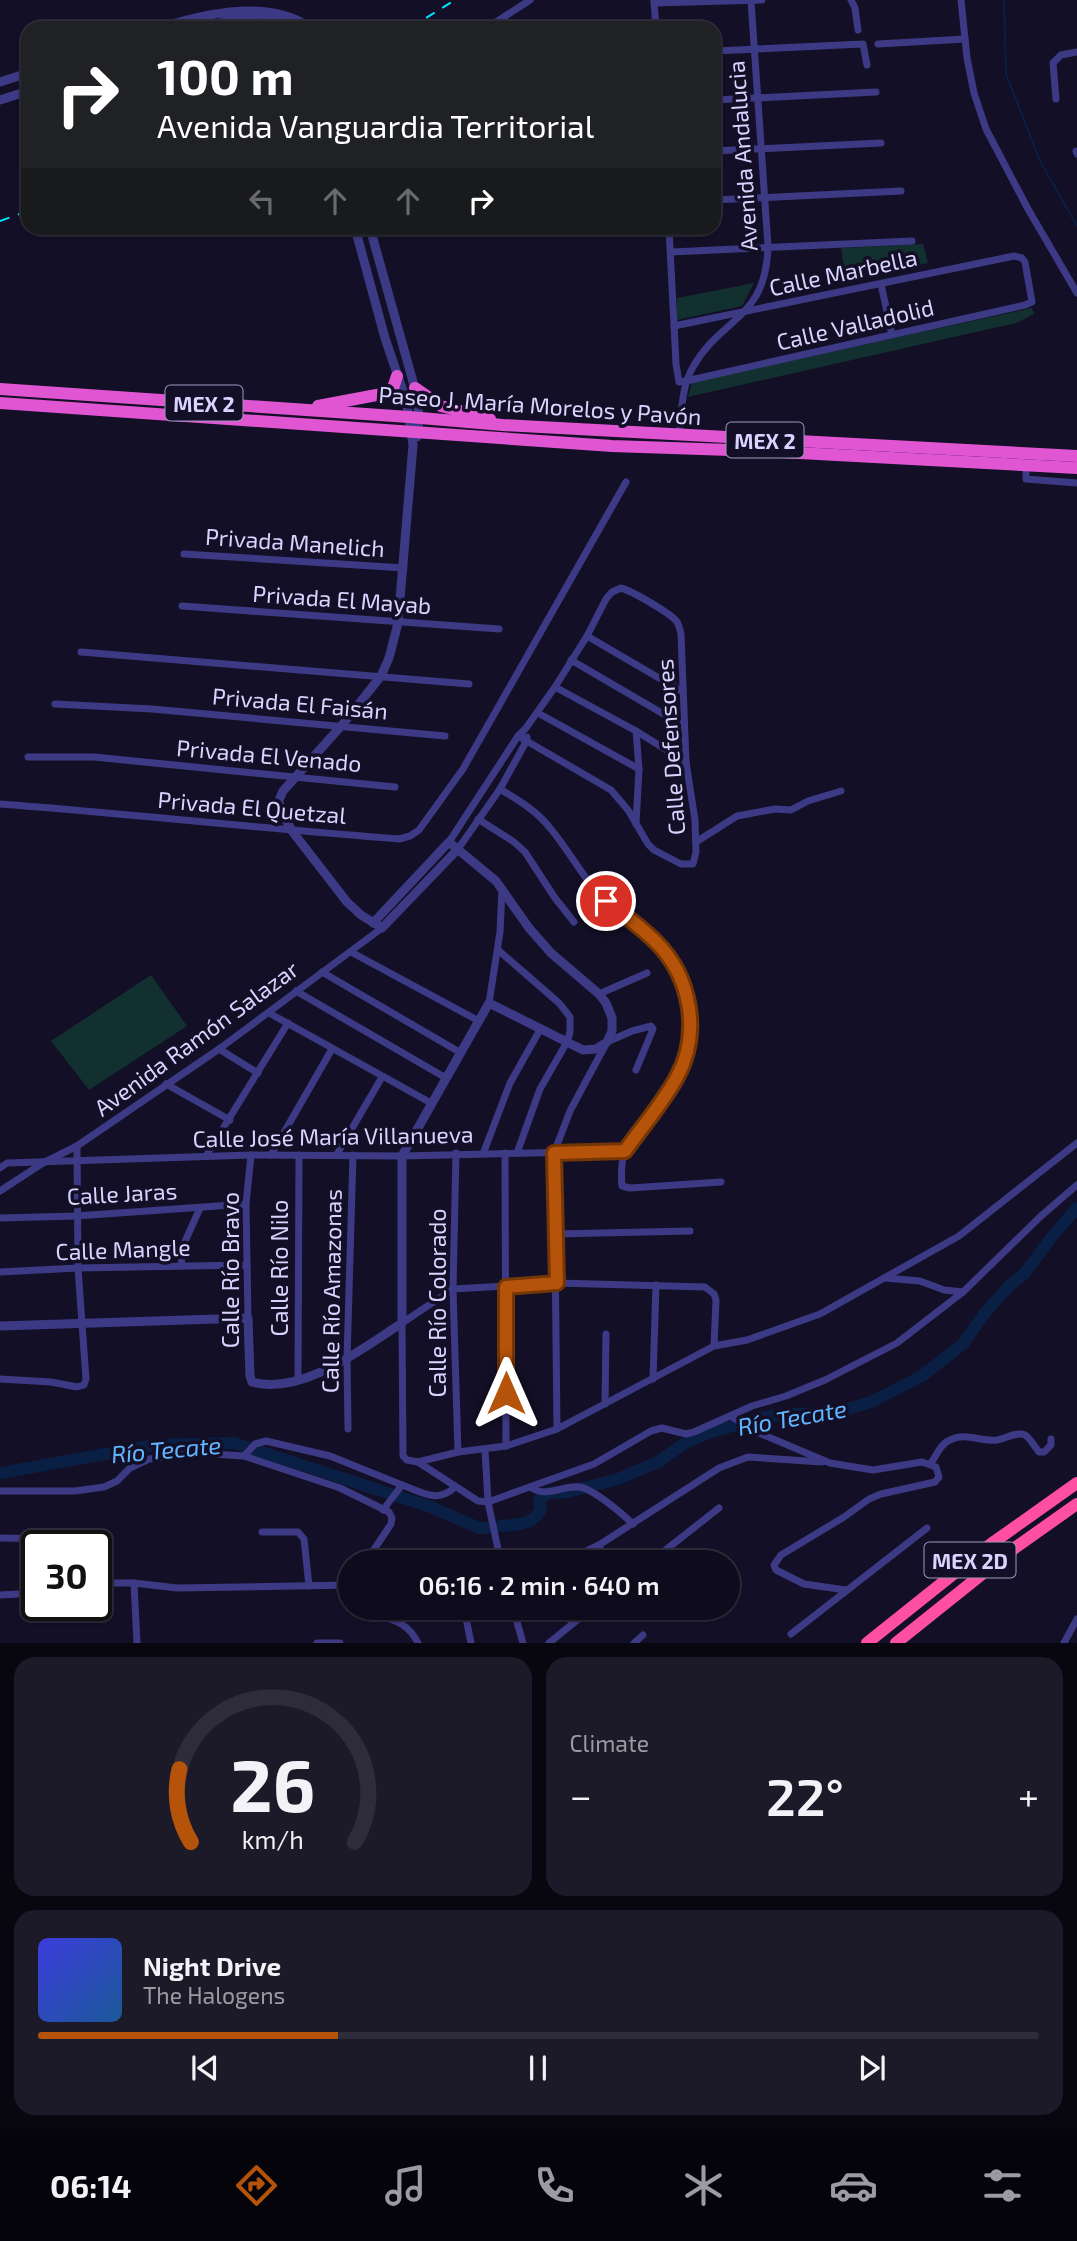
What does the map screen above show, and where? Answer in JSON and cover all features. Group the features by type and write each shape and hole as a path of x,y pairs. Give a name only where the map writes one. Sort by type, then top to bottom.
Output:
{"highway":[{"path":"300,409 382,394 393,387 397,376"},
{"path":"415,388 440,406 486,417 503,425"},
{"name":"Paseo J. María Morelos y Pavón","path":"0,389 300,409 612,446 679,442 1077,456"},
{"name":"Paseo J. María Morelos y Pavón","path":"0,403 414,424 503,425 679,442 1077,468"},
{"name":"MEX 2D","path":"867,1643 976,1556 1077,1483"},
{"name":"MEX 2D","path":"896,1643 1016,1547 1077,1504"}],"street":[{"path":"498,21 530,0"},
{"path":"655,21 654,2 762,0"},
{"path":"851,0 858,30"},
{"path":"961,0 974,93 986,129 1034,220 1077,293"},
{"path":"182,21 236,4 259,1"},
{"name":"Avenida Andalucia","path":"679,442 686,382 698,359 712,341 745,312 755,299 766,275 768,246 751,1"},
{"path":"282,5 303,21"},
{"path":"225,21 260,13 276,16 284,21"},
{"path":"878,44 965,39"},
{"path":"721,51 863,44 867,65"},
{"path":"1056,99 1053,63 1061,55 1077,52"},
{"path":"0,82 21,75"},
{"path":"721,100 876,92"},
{"path":"0,100 21,93"},
{"path":"721,151 881,144"},
{"path":"721,200 901,191"},
{"path":"357,235 397,376 414,424"},
{"path":"372,235 415,388 413,445 398,623 381,676 283,791 279,800 282,813 292,831 347,902 377,925"},
{"path":"670,235 677,376 679,382 686,382"},
{"path":"671,252 912,241"},
{"name":"Calle Marbella","path":"674,326 1014,256 1025,262 1032,302"},
{"path":"881,284 892,335"},
{"name":"Calle Valladolid","path":"686,382 1026,306 1032,302"},
{"path":"1026,465 1026,479 1077,483"},
{"name":"Privada El Quetzal","path":"0,804 292,831 399,839 410,836 419,830 463,769 626,482"},
{"name":"Privada Manelich","path":"184,554 404,568"},
{"name":"Avenida Ramón Salazar","path":"0,1191 43,1163 77,1146 219,1049 368,938 449,842 518,736 538,713 555,687 612,592 625,589 672,617 680,628"},
{"name":"Privada El Mayab","path":"182,606 499,629"},
{"name":"Calle Defensores","path":"636,824 654,850 681,864 693,864 696,842 686,762 680,628"},
{"path":"587,636 683,692"},
{"path":"81,652 468,684"},
{"path":"571,660 684,726"},
{"path":"555,687 686,762"},
{"name":"Privada El Faisán","path":"55,704 152,709 445,736"},
{"path":"538,713 639,769"},
{"path":"526,728 527,740"},
{"path":"636,731 639,769 636,824"},
{"path":"518,736 611,790 636,824"},
{"name":"Avenida Ramón Salazar","path":"377,925 458,849 500,789 527,740"},
{"name":"Privada El Venado","path":"28,757 94,757 396,787"},
{"path":"500,789 538,815 606,901 657,943 672,964 688,998 691,1022 684,1060 670,1089 625,1151 621,1183 625,1188 721,1182"},
{"path":"696,842 737,816 775,809 791,810 808,801 841,792"},
{"path":"478,819 525,852 574,922"},
{"path":"449,842 502,887 529,928 551,953 599,994 612,1018 612,1031 569,1111 554,1153 557,1429"},
{"path":"502,887 498,950 489,1003 402,1156 403,1456 407,1460 418,1462 458,1452 506,1446 557,1429 714,1346 747,1340 820,1314 959,1236 1077,1143"},
{"path":"498,950 566,1011 571,1027 567,1042 540,1089 517,1153"},
{"path":"351,953 479,1021"},
{"path":"322,972 461,1053"},
{"path":"599,994 647,973"},
{"path":"296,991 446,1078"},
{"path":"489,1003 577,1048 590,1050 650,1026 653,1029 636,1070"},
{"path":"269,1013 431,1103"},
{"path":"206,1156 288,1023"},
{"path":"483,1154 510,1083 541,1028"},
{"path":"219,1049 258,1073"},
{"path":"271,1155 332,1049"},
{"path":"338,1154 382,1077"},
{"path":"166,1084 230,1120"},
{"path":"0,1379 51,1382 77,1387 84,1385 86,1379 78,1268 77,1146"},
{"name":"Calle José María Villanueva","path":"43,1163 251,1155 402,1156 625,1151"},
{"name":"Calle Río Colorado","path":"456,1153 453,1289 458,1452"},
{"path":"505,1153 506,1446"},
{"name":"Calle Río Amazonas","path":"348,1429 347,1359 353,1154"},
{"name":"Calle Río Bravo","path":"251,1155 246,1205 250,1376 255,1384 298,1380"},
{"name":"Calle Río Nilo","path":"298,1380 299,1156"},
{"name":"Avenida Ramón Salazar","path":"2,1165 43,1163"},
{"path":"418,1462 478,1502 488,1502 594,1464 651,1431 669,1428 686,1434 752,1406 825,1380 878,1354 920,1327 963,1292 1077,1185"},
{"name":"Calle Jaras","path":"0,1217 76,1216 246,1205"},
{"path":"181,1266 183,1246 200,1208"},
{"path":"556,1234 690,1231"},
{"name":"Calle Mangle","path":"0,1272 247,1265"},
{"path":"885,1278 920,1281 944,1290 963,1292"},
{"path":"298,1380 313,1376 347,1359 453,1289 557,1283 697,1286 709,1290 716,1300 714,1346"},
{"path":"653,1379 656,1285"},
{"path":"0,1326 248,1318"},
{"path":"605,1404 606,1334"},
{"path":"732,1416 759,1433 830,1463"},
{"path":"931,1464 944,1443 951,1439 970,1436 984,1441 1025,1435 1040,1452 1044,1452 1051,1445 1051,1439"},
{"path":"244,1456 256,1444 266,1441 330,1456 437,1497 447,1495 455,1488"},
{"path":"485,1450 488,1502 498,1550"},
{"path":"0,1491 75,1491 117,1481 130,1468 149,1459 195,1453 244,1456 340,1489 389,1513 391,1524 374,1550"},
{"path":"588,1550 729,1464 748,1457 830,1463 873,1470 922,1462 936,1467 939,1477 935,1482 869,1499 781,1555 774,1565 776,1570 787,1577 804,1584 846,1590"},
{"path":"383,1510 402,1485"},
{"path":"531,1487 539,1492 583,1488 612,1505 633,1524"},
{"path":"666,1550 719,1508"},
{"path":"791,1634 927,1528"},
{"path":"262,1532 301,1534 304,1539 309,1586"},
{"path":"0,1538 21,1538"},
{"path":"599,1545 601,1550"},
{"path":"112,1583 177,1588 338,1585"},
{"path":"134,1583 137,1643"},
{"path":"0,1595 21,1594"},
{"path":"1065,1643 1077,1619"},
{"path":"395,1620 407,1626 418,1643"},
{"path":"466,1620 471,1643"},
{"path":"516,1620 523,1643"},
{"path":"571,1620 572,1624"},
{"path":"549,1643 577,1620"},
{"path":"634,1643 643,1635"},
{"path":"317,1643 340,1643"}],"green space":[{"path":"923,244 928,263 846,281 841,248"},
{"path":"754,283 742,306 677,320 677,298"},
{"path":"1032,308 1034,314 1016,323 688,397 692,382"},
{"path":"151,975 187,1026 89,1090 51,1041"}],"waterway":[{"name":"Río Tecate","path":"1004,0 1006,74 1040,161 1077,226"},
{"name":"Río Tecate","path":"501,1526 532,1519 541,1510 539,1500 548,1493 568,1492 618,1479 658,1462 685,1443 711,1432 782,1414 834,1413 871,1402 922,1376 963,1344 984,1314 1009,1286 1024,1274 1077,1208"},
{"name":"Río Tecate","path":"0,1473 155,1445 234,1443 431,1507 479,1528 487,1528"}],"railway":[{"path":"421,21 455,0"},
{"path":"0,221 21,214"}],"route":[{"path":"506,1393 506,1287 557,1283 554,1153 625,1151 670,1089 687,1049 690,1008 672,964 657,943 606,901"}]}
